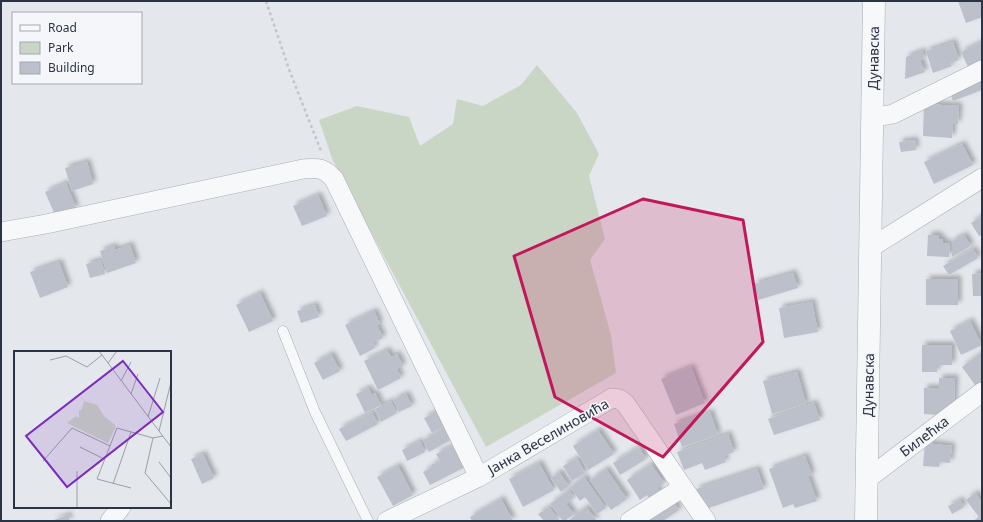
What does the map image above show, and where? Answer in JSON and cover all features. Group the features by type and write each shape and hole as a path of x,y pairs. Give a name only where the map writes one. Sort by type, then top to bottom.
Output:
{"street":[{"name":"Дунавска","path":"866,521 874,1"},
{"path":"872,116 893,114 982,70"},
{"path":"1,232 46,224 303,169 318,168 326,170 334,179 479,477"},
{"path":"870,248 982,178"},
{"name":"Билећка","path":"866,480 982,392"},
{"name":"Јанка Веселиновића","path":"387,521 479,477 612,398 619,399 625,404 706,521"},
{"path":"630,521 682,488"},
{"path":"110,521 120,508"}],"lane":[{"path":"283,331 315,412 368,521"}],"path":[{"path":"266,1 290,72 325,160 326,170"}],"highlighted area":[{"path":"643,199 743,220 763,342 663,457 555,397 514,256"}],"green space":[{"path":"537,65 577,113 599,154 589,176 605,239 590,260 611,335 616,373 486,447 333,161 319,120 357,106 409,117 420,146 453,124 457,99 483,106 521,85"}],"building":[{"path":"958,1 982,1 982,17 966,23"},
{"path":"953,42 959,60 950,63 952,66 933,73 926,51"},
{"path":"982,42 982,63 969,69 961,52"},
{"path":"922,51 925,58 920,60 925,72 905,79 906,57"},
{"path":"982,77 982,90 953,101 949,90"},
{"path":"924,104 959,106 958,124 953,124 952,138 923,136"},
{"path":"915,140 916,150 901,152 899,142"},
{"path":"962,144 973,165 934,184 924,162"},
{"path":"87,162 93,184 72,191 65,168"},
{"path":"66,183 76,208 56,217 45,192"},
{"path":"318,195 327,216 302,226 293,206"},
{"path":"982,216 982,235 979,236 971,223"},
{"path":"928,235 939,235 939,239 943,239 943,243 950,243 949,257 927,256"},
{"path":"964,235 971,246 952,257 952,241"},
{"path":"130,245 136,263 107,273 100,251 114,246 115,250"},
{"path":"973,249 978,258 949,275 943,266"},
{"path":"101,260 105,274 90,278 86,264"},
{"path":"59,262 68,287 40,298 30,272"},
{"path":"793,273 798,288 758,300 754,284"},
{"path":"982,273 982,296 973,296 972,274"},
{"path":"926,279 958,279 958,305 926,305"},
{"path":"260,293 273,321 249,332 236,305"},
{"path":"812,302 818,332 784,338 779,308"},
{"path":"315,305 319,317 301,323 297,311"},
{"path":"374,311 380,324 377,325 383,338 373,343 375,348 360,356 345,325"},
{"path":"970,321 982,345 961,355 950,331"},
{"path":"922,345 952,345 952,365 937,365 937,372 922,372"},
{"path":"387,350 391,357 397,354 403,366 397,369 401,378 378,390 364,361"},
{"path":"982,352 982,386 978,389 962,367"},
{"path":"331,354 340,371 323,380 314,363"},
{"path":"691,367 705,403 676,415 661,379"},
{"path":"797,372 806,404 772,414 763,381"},
{"path":"939,378 955,378 954,406 952,410 941,410 941,415 924,414 924,388 939,388"},
{"path":"368,388 372,395 375,393 381,405 365,413 356,394"},
{"path":"406,394 412,406 399,412 393,400"},
{"path":"391,401 397,413 381,422 375,409"},
{"path":"814,403 820,420 774,435 768,419"},
{"path":"440,410 447,425 432,433 424,418"},
{"path":"372,412 378,424 346,441 339,429"},
{"path":"710,412 718,435 682,447 674,424"},
{"path":"450,426 456,437 429,452 423,440"},
{"path":"598,430 614,454 588,470 573,446"},
{"path":"728,434 734,452 724,456 726,462 705,470 702,463 684,470 677,452"},
{"path":"420,441 425,452 407,461 402,450"},
{"path":"925,443 952,446 950,463 940,462 939,467 923,466"},
{"path":"454,445 465,467 430,485 423,472 432,467 431,465 440,461 436,454"},
{"path":"639,447 646,459 620,475 613,463"},
{"path":"203,454 214,478 202,484 191,459"},
{"path":"805,456 812,475 808,476 817,501 795,508 793,504 783,508 769,469"},
{"path":"577,458 585,473 572,481 563,466"},
{"path":"539,463 554,490 523,507 509,479"},
{"path":"651,464 664,483 657,488 660,493 650,499 647,495 640,500 627,480"},
{"path":"398,466 413,495 393,506 377,477"},
{"path":"606,469 627,499 611,510 590,480"},
{"path":"757,469 764,489 703,510 696,489"},
{"path":"559,472 569,486 561,492 551,478"},
{"path":"584,477 606,508 597,514 585,497 580,501 570,487"},
{"path":"569,490 574,497 566,504 574,514 563,521 550,504"},
{"path":"975,493 982,502 982,521 973,521 979,517 966,500"},
{"path":"501,499 513,521 472,521 470,517"},
{"path":"672,500 679,510 663,521 650,521 647,516"},
{"path":"960,500 964,507 952,514 948,506"},
{"path":"549,507 560,521 544,521 538,514"},
{"path":"586,507 597,521 568,521"},
{"path":"68,515 70,521 51,521"}]}
